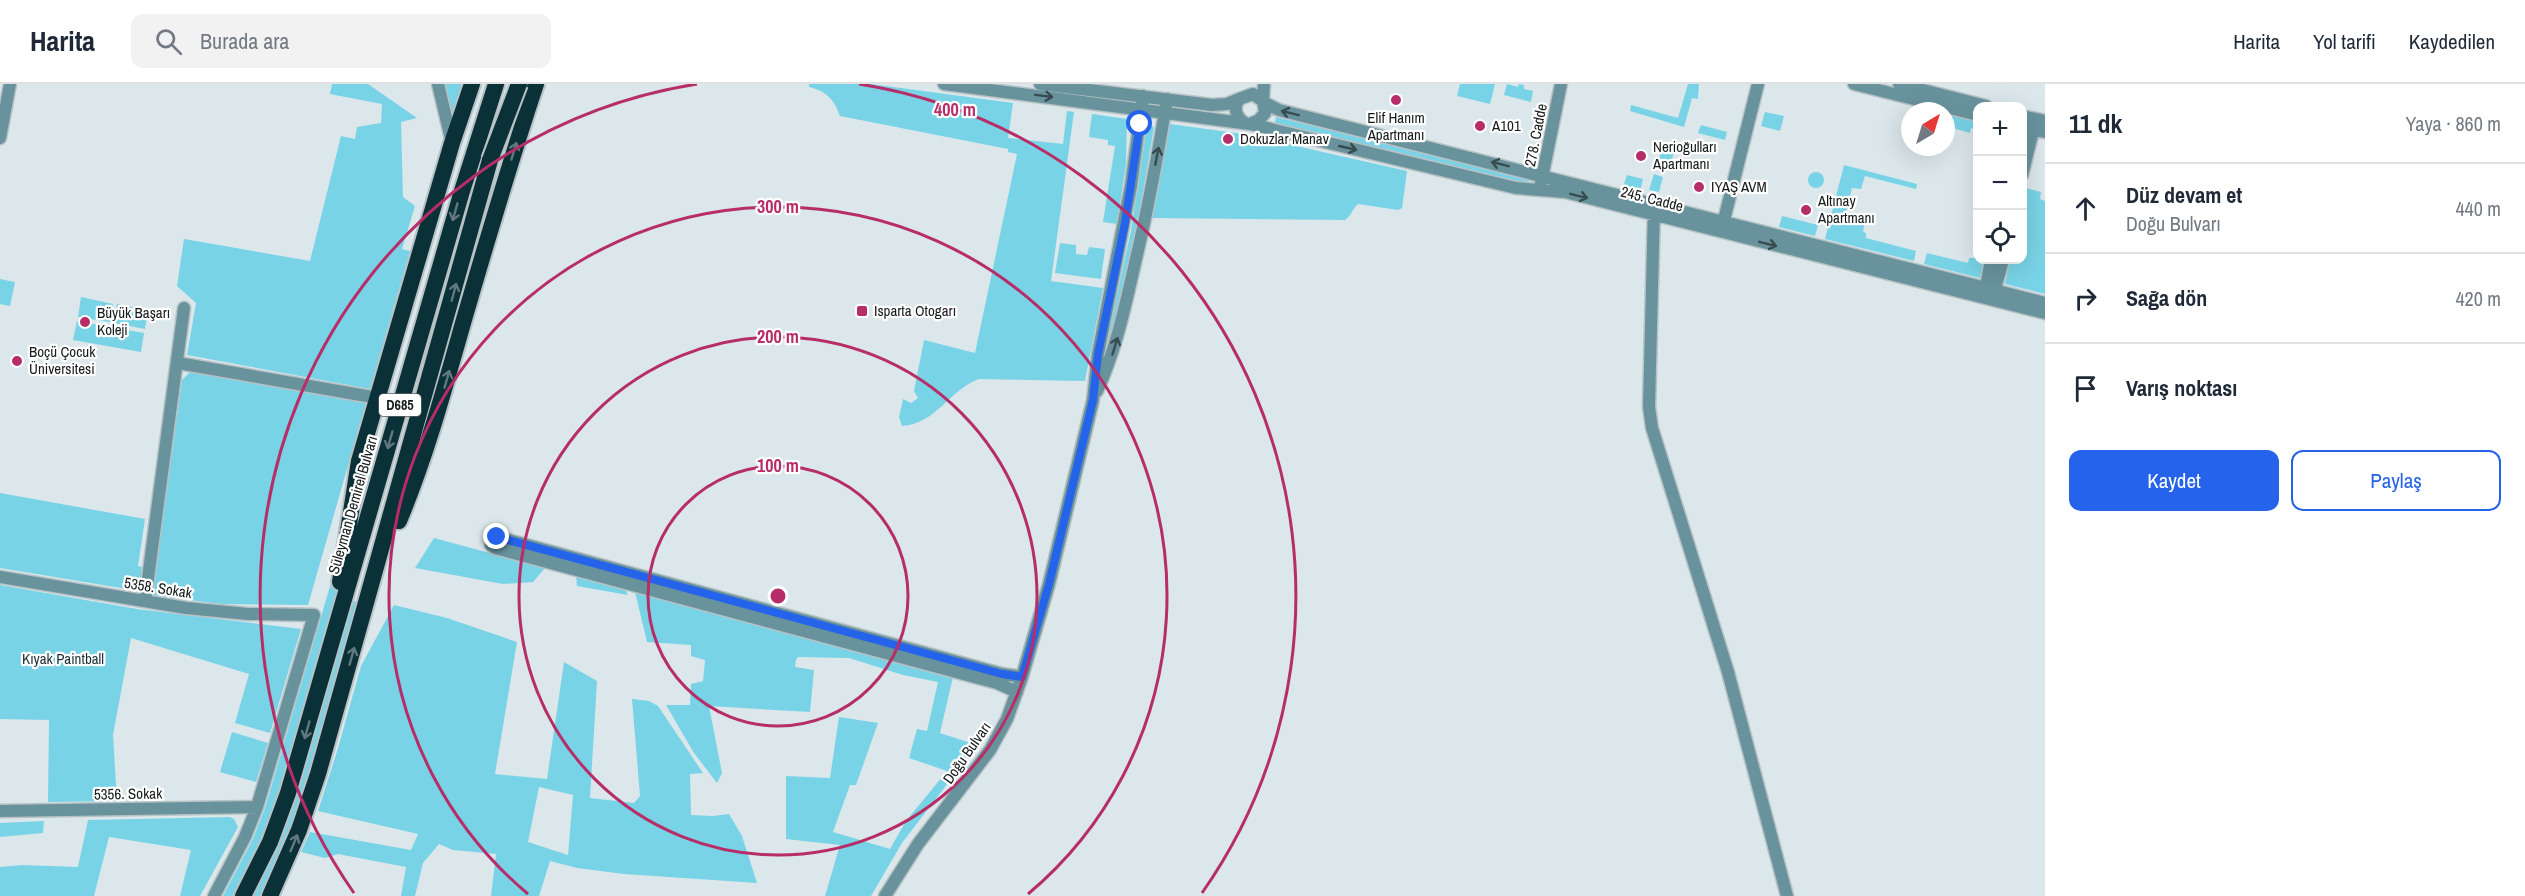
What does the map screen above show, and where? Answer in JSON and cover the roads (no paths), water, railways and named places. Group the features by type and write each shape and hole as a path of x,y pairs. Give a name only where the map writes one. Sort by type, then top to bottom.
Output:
{"highway":[{"name":"Süleyman Demirel Bulvarı","path":"243,896 279,819 329,654 472,156 496,84"},
{"path":"517,84 525,98 525,115"},
{"name":"D685","path":"270,896 311,799 490,160 517,84"},
{"path":"375,571 415,484 536,84"},
{"path":"329,654 359,461 452,143 473,87"}],"street":[{"path":"0,138 10,84"},
{"path":"438,84 452,143"},
{"name":"245. Cadde","path":"944,84 1166,105 1227,104 1243,97"},
{"name":"245. Cadde","path":"1040,84 1142,103"},
{"path":"1254,84 1243,97 1236,112 1248,123 1263,117 1264,84"},
{"name":"278. Cadde","path":"1540,191 1561,84"},
{"path":"1722,226 1758,84"},
{"path":"1854,84 1973,114"},
{"path":"1899,84 1973,103"},
{"path":"1243,97 1253,94 1263,101"},
{"name":"245. Cadde","path":"1263,101 1279,110 1543,175 1653,209"},
{"name":"Doğu Bulvarı","path":"885,896 918,844 990,750 1007,719 1022,677 1049,584 1093,400 1098,354 1126,214 1142,103"},
{"name":"245. Cadde","path":"1166,105 1516,188 1565,192 1653,209 1989,294 2045,313"},
{"name":"Doğu Bulvarı","path":"1093,400 1113,355 1121,326 1166,105"},
{"path":"2025,156 2030,124"},
{"path":"1653,209 1649,407 1652,428 1731,681 1787,896"},
{"path":"1989,294 1991,264"},
{"path":"1989,294 2001,264"},
{"name":"245. Cadde","path":"1989,294 2045,303"},
{"path":"145,601 184,308"},
{"path":"178,363 378,398"},
{"path":"1017,692 997,683 495,548 491,545 492,539 495,536 991,671 1022,677"},
{"name":"5358. Sokak","path":"0,577 227,612 314,615 257,807"},
{"path":"214,896 245,837 257,807"},
{"name":"5356. Sokak","path":"0,811 257,807"}],"place":[{"name":"Elif Hanım Apartmanı","path":"1396,100"},
{"name":"A101","path":"1480,126"},
{"name":"Dokuzlar Manav","path":"1228,139"},
{"name":"Nerioğulları Apartmanı","path":"1641,156"},
{"name":"IYAŞ AVM","path":"1699,187"},
{"name":"Altınay Apartmanı","path":"1806,210"},
{"name":"Isparta Otogarı","path":"862,311"},
{"name":"Büyük Başarı Koleji","path":"85,322"},
{"name":"Boçü Çocuk Üniversitesi","path":"17,361"}],"park label":[{"name":"Kıyak Paintball","path":"63,659"}]}
